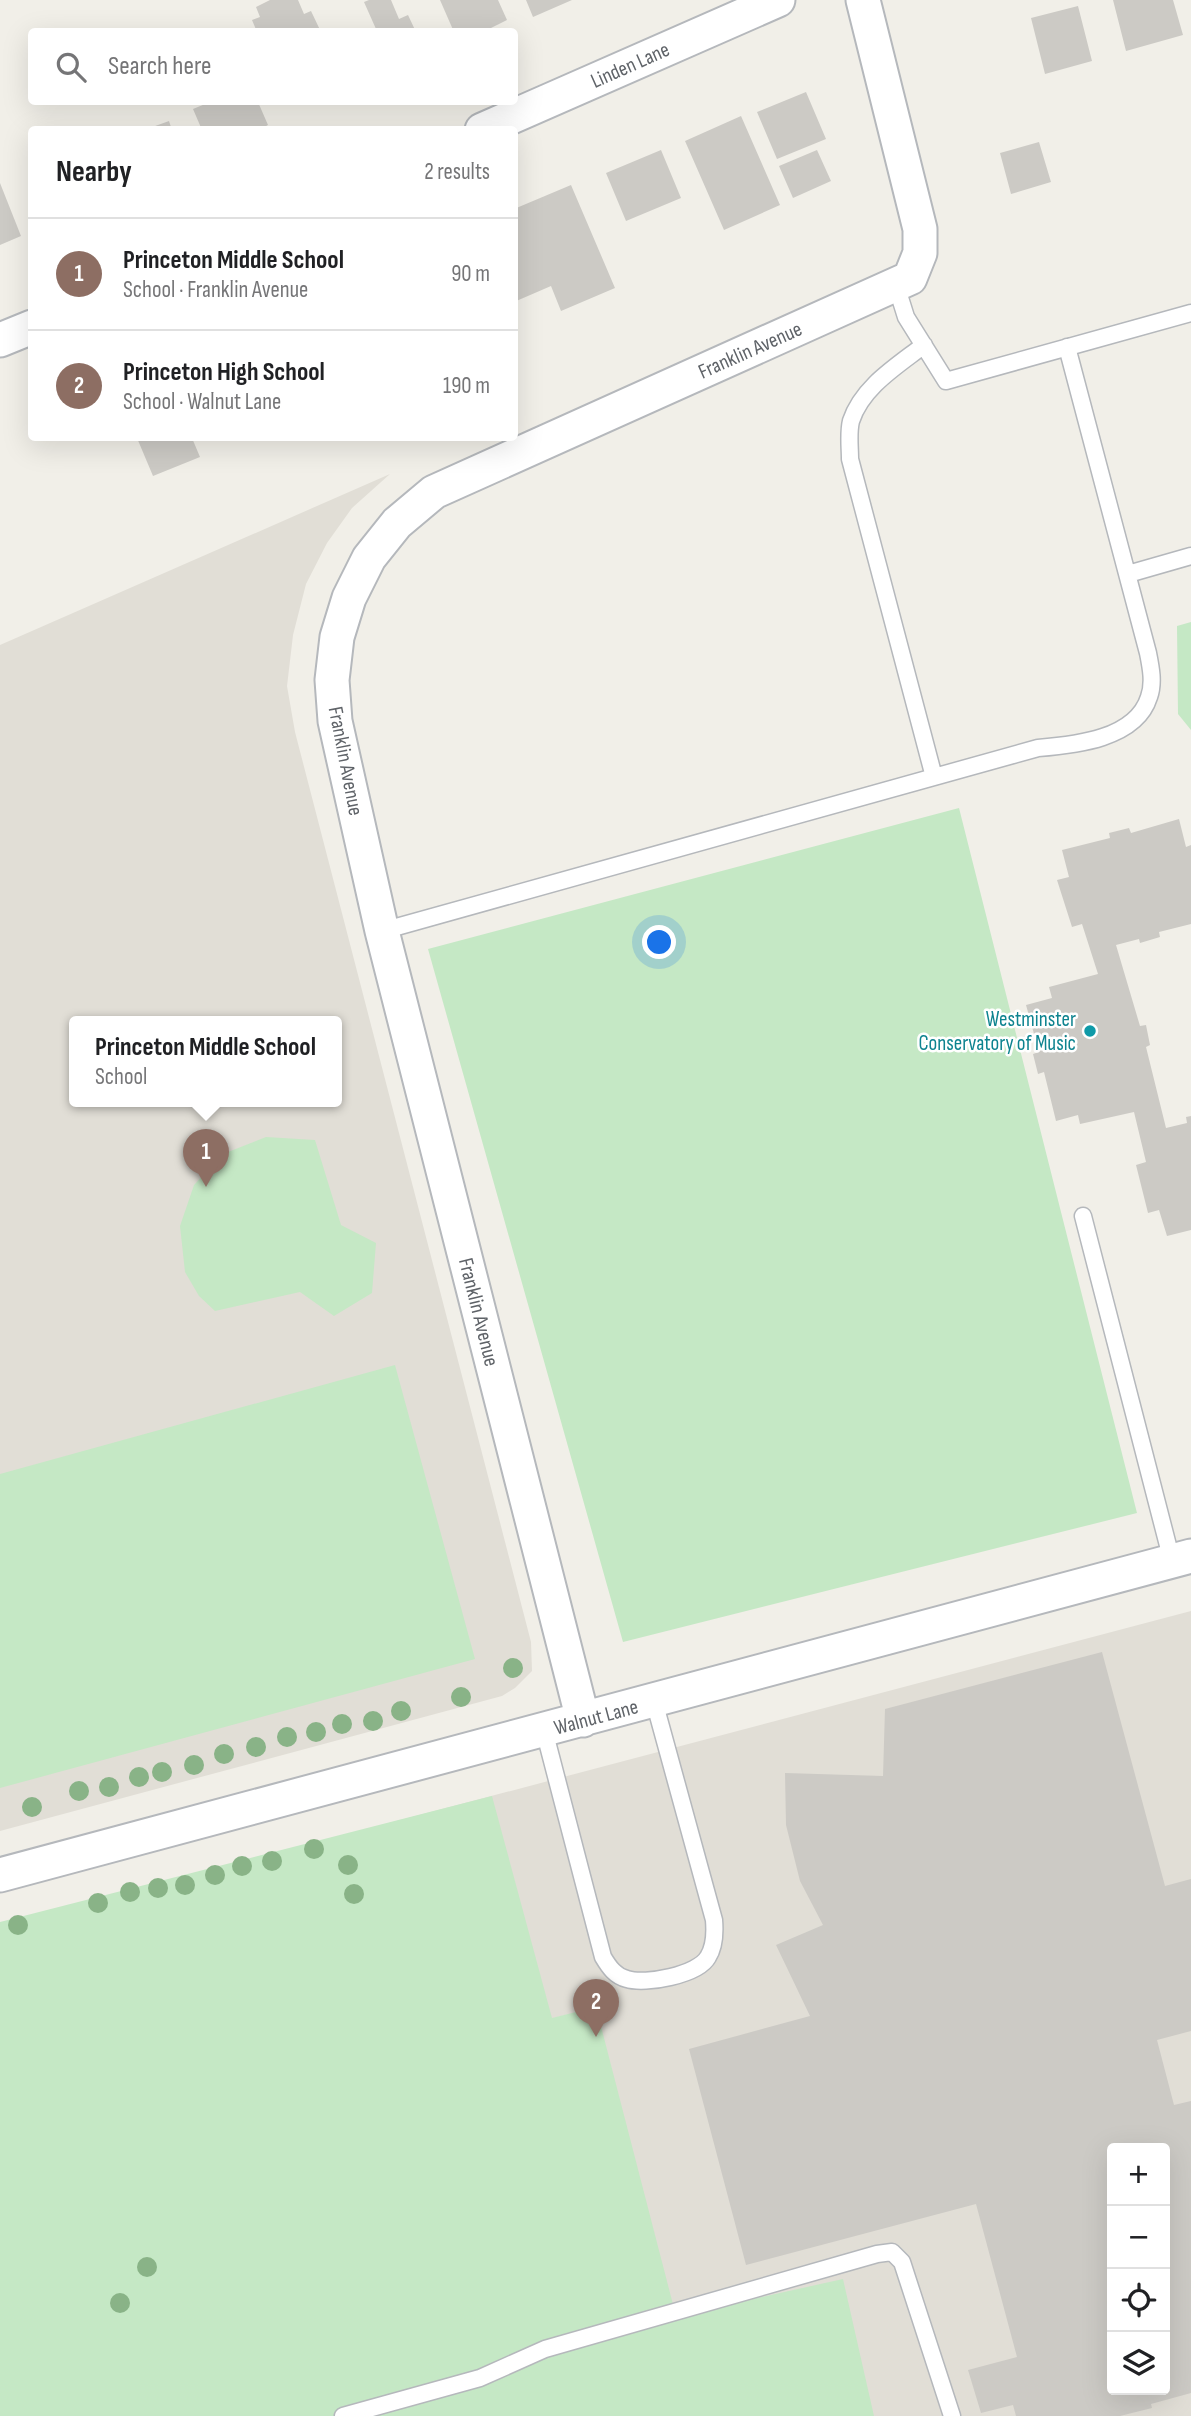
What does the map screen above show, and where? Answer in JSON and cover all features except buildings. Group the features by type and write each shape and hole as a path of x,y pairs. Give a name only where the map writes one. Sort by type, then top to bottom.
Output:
{"street":[{"name":"Linden Lane","path":"491,126 778,0"},
{"name":"Franklin Avenue","path":"583,1720 382,931 335,721 332,680 337,637 349,598 369,558 397,523 434,492 910,278 920,253 920,229 863,0"},
{"path":"0,340 28,329"},
{"name":"Walnut Lane","path":"0,1875 1182,1559"}],"lane":[{"path":"896,285 906,317 946,381 1191,313"},
{"path":"924,345 877,382 858,404 849,435 850,459 934,777"},
{"path":"382,931 1038,748 1100,737 1131,723 1143,711 1149,697 1152,677 1142,625 1067,347"},
{"path":"1128,573 1191,556"},
{"path":"1083,1216 1182,1559"},
{"path":"544,1730 603,1957 617,1975 649,1982 696,1969 709,1956 715,1934 714,1920 654,1701"},
{"path":"343,2416 480,2378 545,2349 877,2254 892,2252 902,2262 952,2416"}],"shaded area":[{"path":"390,474 352,508 327,543 306,584 293,635 287,686 295,732 531,1642 532,1671 515,1688 502,1696 0,1831 0,645"},
{"path":"1191,1611 1191,2416 0,2416 0,1926"}],"green space":[{"path":"1191,622 1191,730 1178,714 1177,626"},
{"path":"959,808 1137,1513 623,1642 428,949"},
{"path":"266,1137 315,1140 341,1225 376,1243 372,1293 334,1316 300,1292 215,1311 199,1296 185,1272 180,1226 194,1185 223,1154"},
{"path":"395,1365 475,1659 0,1788 0,1474"},
{"path":"492,1796 552,2018 596,2007 676,2316 843,2279 874,2416 0,2416 0,1922"}],"place":[{"name":"Westminster Conservatory of Music","path":"1090,1031"},
{"name":"Princeton Middle School","path":"206,1187"},
{"name":"Princeton High School","path":"596,2037"}]}
